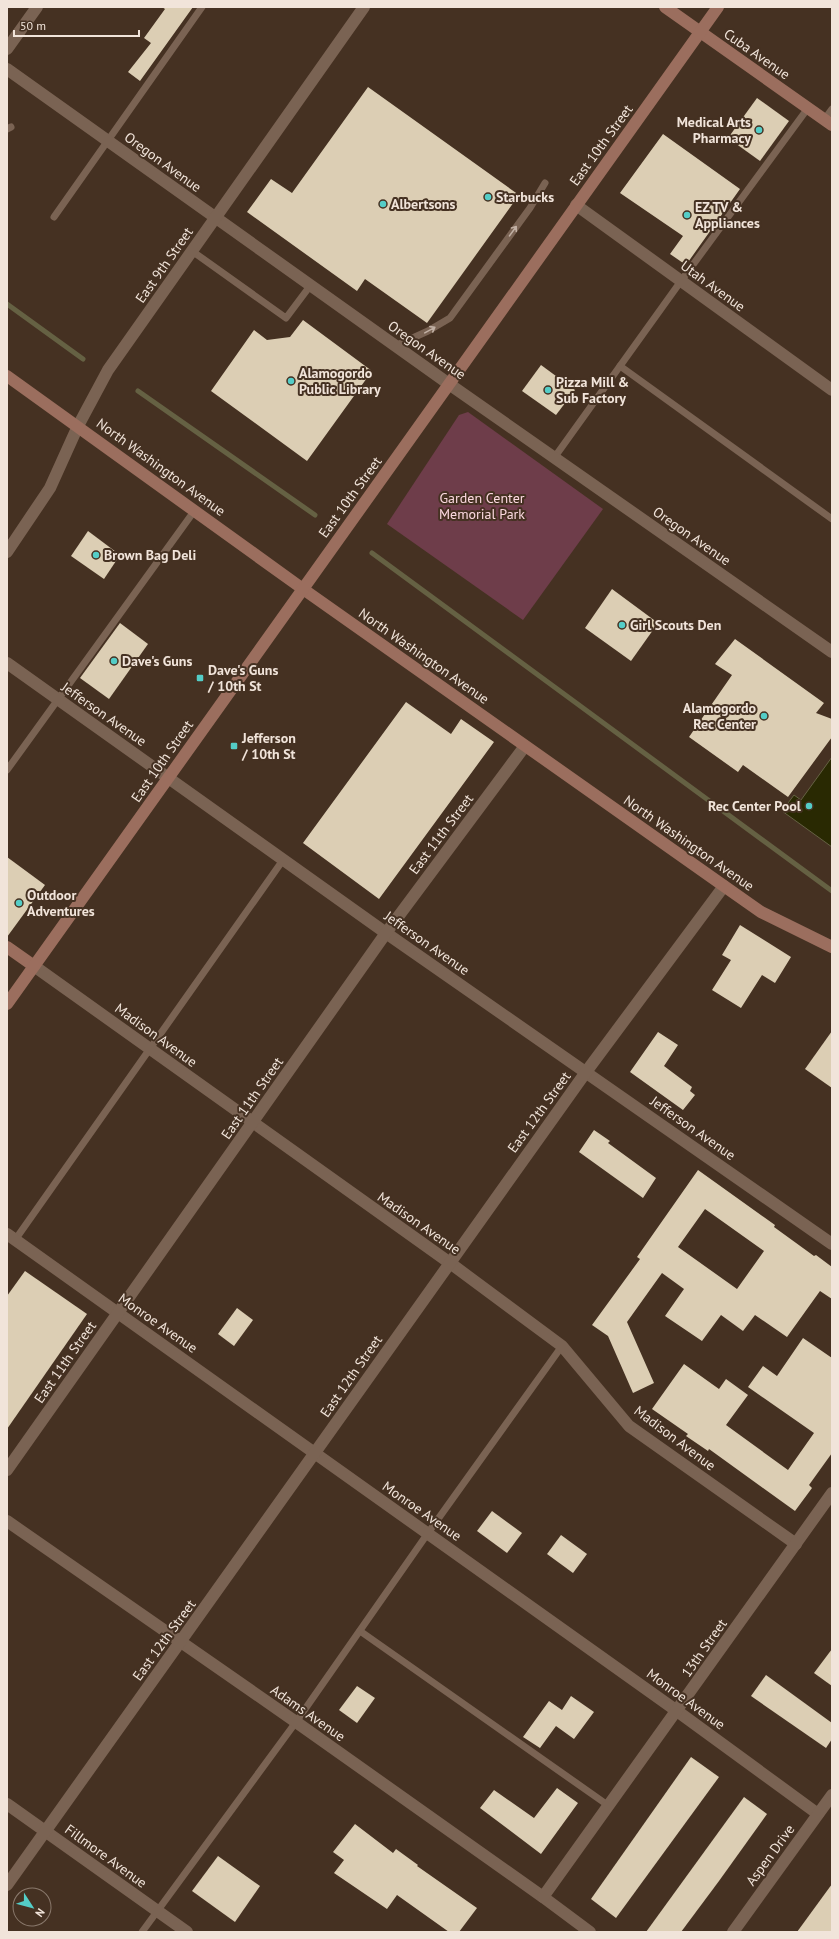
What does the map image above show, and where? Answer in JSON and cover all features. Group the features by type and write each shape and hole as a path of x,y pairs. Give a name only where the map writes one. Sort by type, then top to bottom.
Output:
{"main road":[{"name":"Cuba Avenue","path":"665,7 828,122"},
{"name":"East 10th Street","path":"7,1004 718,7"},
{"name":"North Washington Avenue","path":"7,376 303,589 761,912 832,947"},
{"name":"Madison Avenue","path":"7,947 34,966"}],"street":[{"path":"7,50 37,7"},
{"name":"East 9th Street","path":"7,552 50,488 78,426 108,370 192,251 214,217 364,7"},
{"name":"Oregon Avenue","path":"7,69 310,286 832,652"},
{"name":"Utah Avenue","path":"576,205 832,390"},
{"name":"Jefferson Avenue","path":"7,663 386,933 832,1244"},
{"name":"East 11th Street","path":"7,1470 253,1124 386,933 525,746"},
{"name":"East 12th Street","path":"7,1886 586,1072 724,886"},
{"name":"Madison Avenue","path":"34,966 253,1124 450,1263 562,1346 629,1426 796,1544"},
{"name":"Monroe Avenue","path":"11,1237 677,1710 818,1814"},
{"name":"13th Street","path":"543,1897 832,1493"},
{"name":"Adams Avenue","path":"7,1521 296,1722 590,1932"},
{"name":"Aspen Drive","path":"733,1932 832,1795"},
{"name":"Fillmore Avenue","path":"7,1804 187,1932"}],"lane":[{"path":"54,217 109,142 202,7"},
{"path":"554,458 808,108"},
{"path":"828,122 832,108"},
{"path":"395,346 428,331 450,318 530,208 545,183"},
{"path":"192,251 286,318 310,286"},
{"path":"620,366 832,519"},
{"path":"7,770 195,510"},
{"path":"11,1237 149,1048 283,860"},
{"path":"142,1932 296,1722 428,1533 562,1346"},
{"path":"360,1631 609,1806"}],"green space":[{"name":"Garden Center Memorial Park","path":"468,412 603,509 523,620 387,524 459,415"}],"shaded area":[{"name":"Rec Center Pool","path":"832,757 832,847 782,811 794,795 801,800"}],"building":[{"path":"162,7 193,7 140,81 128,72 151,43 144,38 165,9"},
{"name":"Albertsons","path":"368,87 519,195 427,323 365,279 357,291 247,212 271,179 292,193"},
{"name":"Medical Arts Pharmacy","path":"757,98 789,121 760,161 728,138"},
{"name":"EZ TV & Appliances","path":"663,134 740,189 686,265 670,254 683,236 620,193"},
{"name":"Alamogordo Public Library","path":"303,320 372,371 307,461 211,391 254,330 267,340 290,337"},
{"name":"Pizza Mill & Sub Factory","path":"541,365 575,390 556,415 522,391"},
{"name":"Brown Bag Deli","path":"88,531 120,555 104,579 71,556"},
{"name":"Girl Scouts Den","path":"612,589 658,623 631,661 585,628"},
{"name":"Dave's Guns","path":"120,623 148,644 109,699 80,678"},
{"name":"Alamogordo Rec Center","path":"735,639 824,703 816,713 832,719 832,737 788,797 743,765 738,772 689,737 732,675 715,664"},
{"path":"406,702 451,734 461,719 494,742 379,899 303,843"},
{"name":"Outdoor Adventures","path":"7,857 45,885 7,937"},
{"path":"740,925 791,957 775,983 762,975 741,1008 712,990 731,960 722,955"},
{"path":"832,1031 832,1088 805,1069"},
{"path":"658,1032 678,1045 664,1066 692,1087 690,1091 695,1095 683,1110 630,1072"},
{"path":"594,1130 610,1141 608,1143 656,1178 643,1198 579,1152"},
{"path":"698,1170 775,1225 774,1227 814,1256 816,1255 832,1267 832,1299 820,1291 787,1337 755,1315 743,1331 721,1315 702,1341 665,1316 684,1289 662,1273 627,1322 654,1383 633,1393 608,1336 592,1325 640,1259 637,1257","holes":["705,1209 764,1251 737,1289 678,1247"]},
{"path":"25,1271 87,1314 7,1429 7,1296"},
{"path":"237,1308 253,1320 234,1346 218,1334"},
{"path":"803,1338 832,1358 832,1453 809,1485 812,1488 795,1511 709,1449 708,1451 686,1436 688,1434 652,1409 684,1364 719,1389 726,1379 748,1395 726,1425 788,1470 814,1433 748,1387 763,1366 777,1376"},
{"path":"492,1511 522,1533 507,1553 477,1531"},
{"path":"561,1535 587,1554 573,1573 547,1554"},
{"path":"832,1649 832,1686 814,1673"},
{"path":"766,1675 832,1723 832,1739 826,1748 751,1696"},
{"path":"357,1686 375,1698 357,1723 339,1710"},
{"path":"571,1696 594,1712 574,1739 556,1726 540,1748 523,1737 549,1701 562,1710"},
{"path":"691,1757 719,1777 616,1918 591,1899"},
{"path":"557,1788 578,1803 541,1854 480,1808 494,1790 534,1818"},
{"path":"744,1797 767,1814 719,1881 681,1932 646,1932"},
{"path":"355,1824 393,1853 396,1849 418,1865 417,1866 477,1908 459,1932 449,1932 397,1895 387,1909 334,1873 344,1860 333,1852"},
{"path":"218,1856 260,1886 235,1922 192,1891"},
{"path":"832,1884 832,1932 797,1932"}],"waterway":[{"path":"7,304 83,359"},
{"path":"138,391 315,515"},
{"path":"372,553 832,891"}],"place":[{"name":"Medical Arts Pharmacy","path":"759,130"},
{"name":"Starbucks","path":"488,197"},
{"name":"Albertsons","path":"383,204"},
{"name":"EZ TV & Appliances","path":"687,215"},
{"name":"Alamogordo Public Library","path":"291,381"},
{"name":"Pizza Mill & Sub Factory","path":"548,390"},
{"name":"Brown Bag Deli","path":"96,555"},
{"name":"Girl Scouts Den","path":"622,625"},
{"name":"Dave's Guns","path":"114,661"},
{"name":"Dave's Guns / 10th St","path":"200,678"},
{"name":"Alamogordo Rec Center","path":"764,716"},
{"name":"Jefferson / 10th St","path":"234,746"},
{"name":"Rec Center Pool","path":"809,806"},
{"name":"Outdoor Adventures","path":"19,903"}]}
